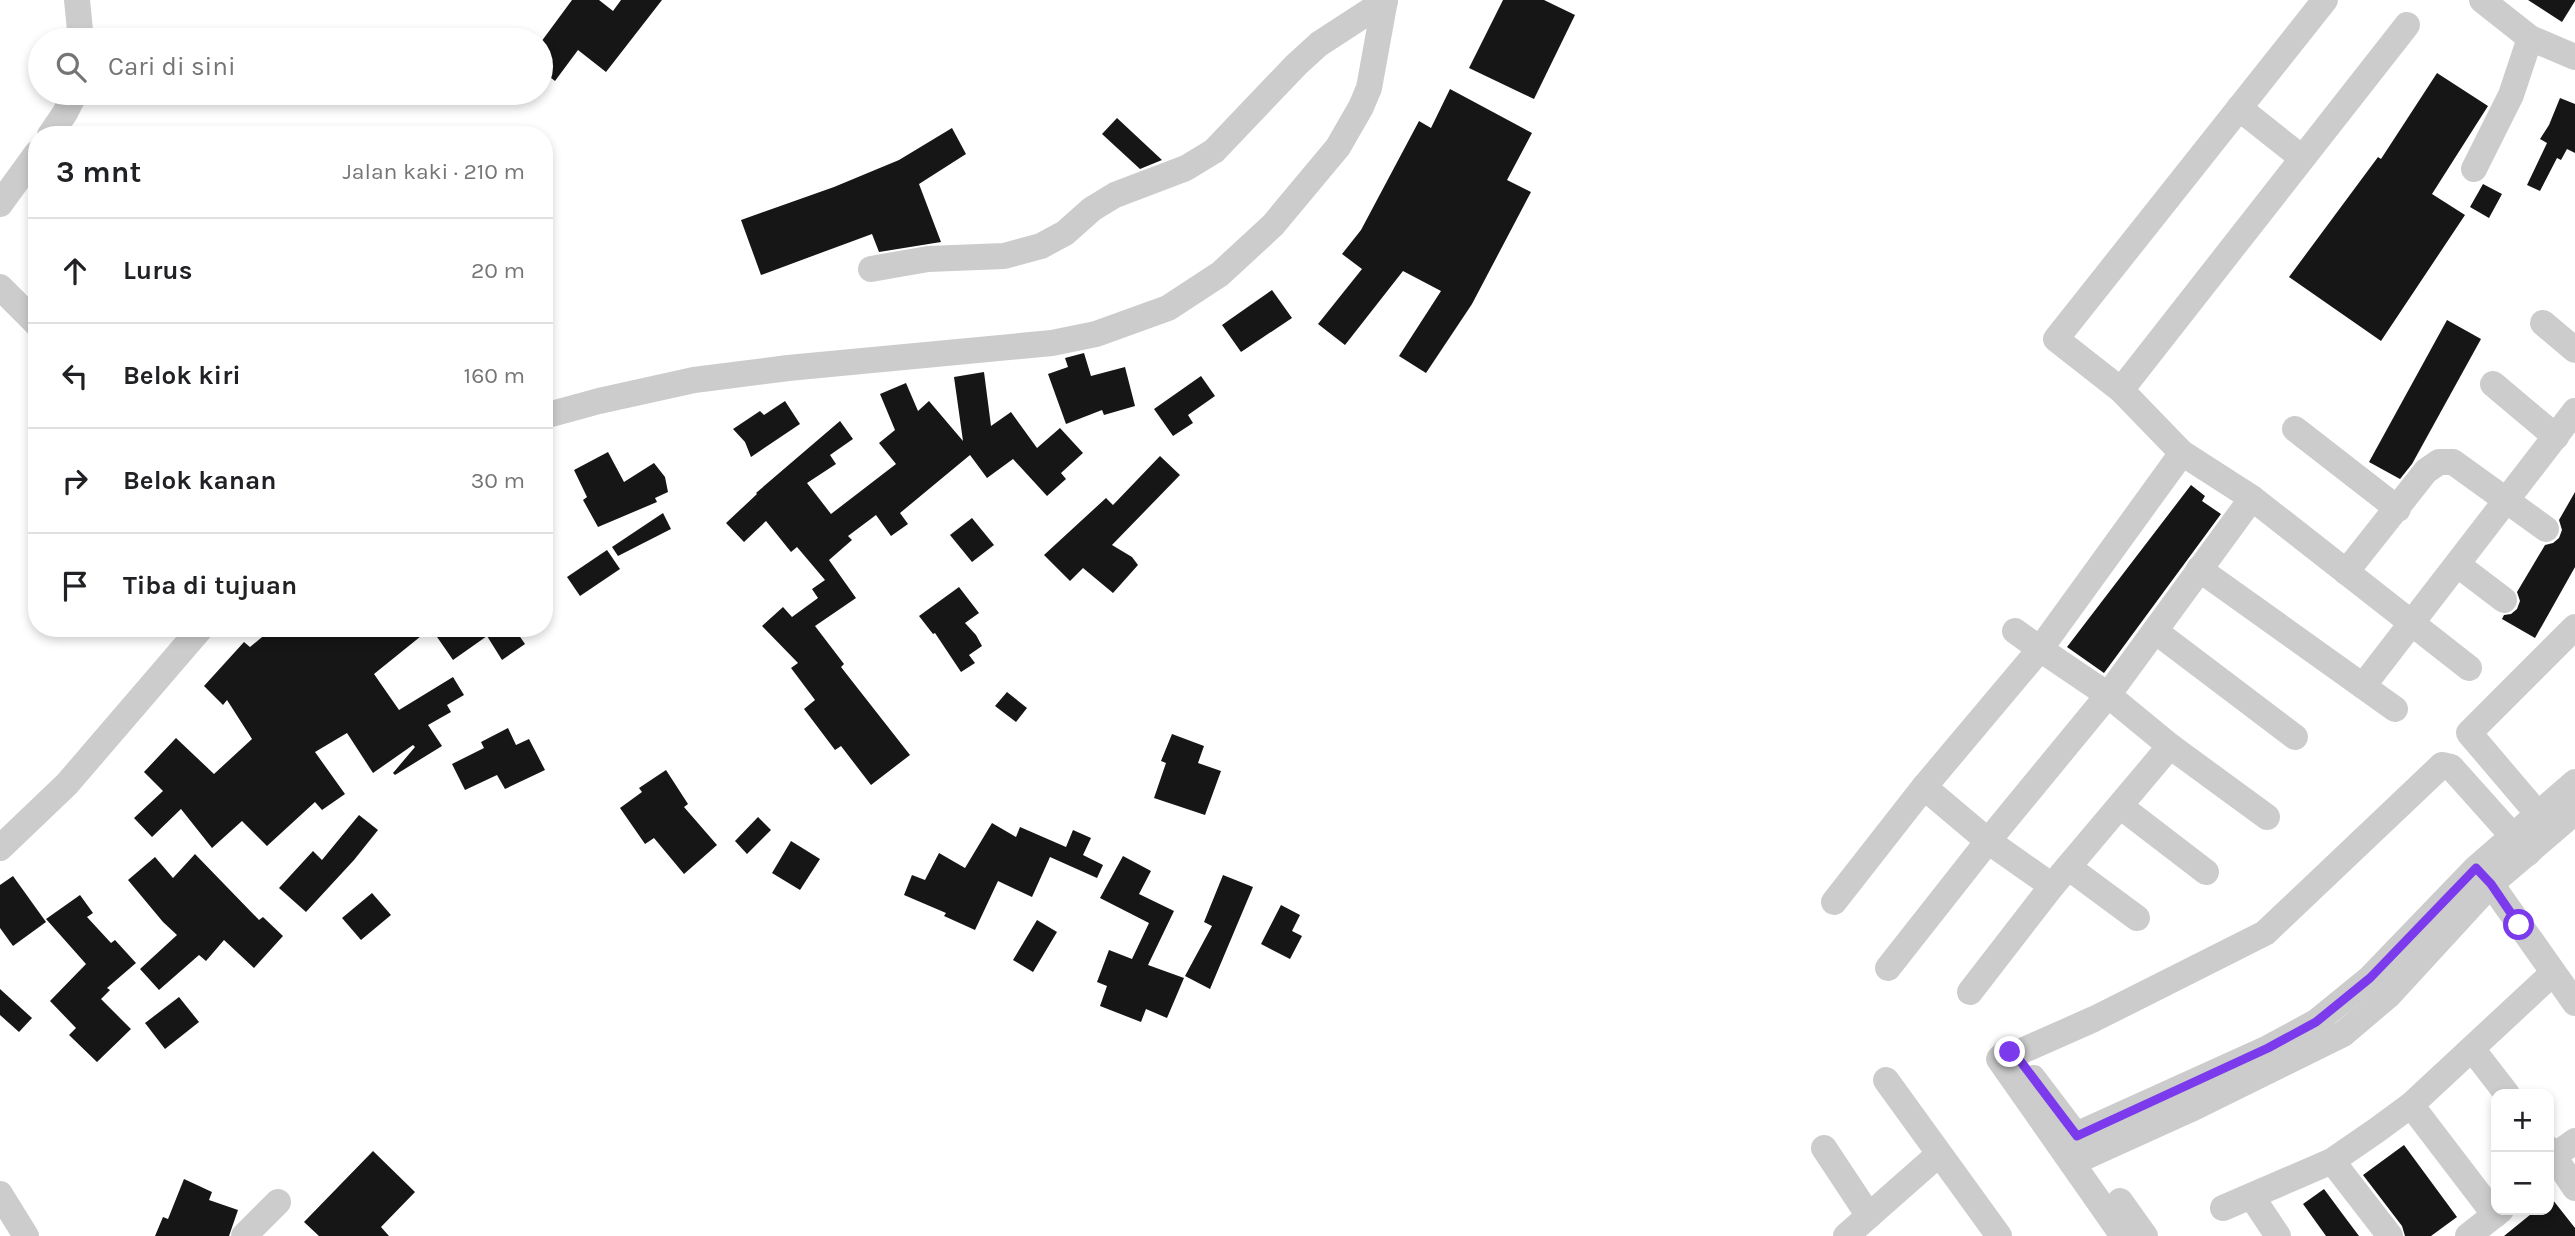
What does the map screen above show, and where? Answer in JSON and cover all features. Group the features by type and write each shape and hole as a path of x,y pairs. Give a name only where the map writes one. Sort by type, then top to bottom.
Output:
{"street":[{"path":"77,0 80,28"},
{"path":"2325,0 2056,339 2121,390 2182,453 2252,498 2469,668"},
{"path":"2482,0 2527,50 2575,57"},
{"path":"553,414 694,380 789,368 1052,343 1096,334 1168,308 1220,274 1273,225 1338,147 1369,88 1383,8"},
{"path":"871,269 928,259 1004,256 1024,252 1053,239 1115,195 1186,167 1214,151 1319,44 1383,8"},
{"path":"2121,390 2407,25"},
{"path":"2474,170 2511,95 2527,50"},
{"path":"56,126 69,105"},
{"path":"2239,108 2302,159"},
{"path":"0,204 28,165"},
{"path":"0,287 28,315"},
{"path":"2543,323 2575,350"},
{"path":"2493,384 2556,438"},
{"path":"2363,686 2575,411"},
{"path":"2295,429 2398,509"},
{"path":"1834,902 1924,787 2040,649 2182,453"},
{"path":"2346,572 2426,471 2439,462 2453,461 2546,529"},
{"path":"1888,968 2108,695 2252,498"},
{"path":"2458,565 2504,600"},
{"path":"2199,569 2395,709"},
{"path":"2538,814 2469,733 2575,627"},
{"path":"2015,631 2108,695 2171,746 2267,817"},
{"path":"2155,631 2295,737"},
{"path":"0,848 66,785 193,637"},
{"path":"1970,992 2060,877 2171,746"},
{"path":"2145,1236 1999,1059 2006,1052 2015,1054 2094,1019 2265,933 2442,765 2451,767 2520,844"},
{"path":"2520,844 2538,814 2575,782"},
{"path":"1924,787 1988,841 2137,918"},
{"path":"2120,806 2206,872"},
{"path":"2073,1149 2189,1110 2343,1034 2389,995 2484,876 2520,844 2575,813"},
{"path":"2484,876 2575,1003"},
{"path":"2222,1208 2332,1161 2411,1105 2553,973"},
{"path":"2473,1050 2503,1089"},
{"path":"1886,1080 1996,1235"},
{"path":"2411,1105 2491,1203"},
{"path":"1824,1148 1869,1216"},
{"path":"2073,1149 2123,1236"},
{"path":"1846,1236 1939,1154"},
{"path":"2557,1157 2575,1188"},
{"path":"2332,1161 2390,1236"},
{"path":"0,1194 26,1236"},
{"path":"2252,1197 2278,1236"},
{"path":"244,1236 278,1202"},
{"path":"2468,1236 2494,1215"}],"building":[{"path":"572,0 599,0 613,11 621,0 662,0 606,72 578,50 555,81 553,79 551,28"},
{"path":"1503,0 1544,0 1575,15 1534,99 1469,68"},
{"path":"2528,0 2575,0 2575,1 2562,22"},
{"path":"2437,73 2488,106 2432,194 2465,215 2381,341 2289,277 2378,157 2381,159"},
{"path":"1450,89 1532,133 1507,180 1531,192 1472,304 1426,373 1399,356 1441,291 1403,271 1345,345 1318,324 1362,269 1342,254 1361,230 1419,121 1431,128"},
{"path":"2560,98 2575,104 2575,153 2567,149 2561,160 2557,158 2540,191 2527,185 2547,143 2540,139"},
{"path":"1117,118 1162,160 1140,169 1102,134"},
{"path":"952,128 966,154 919,184 941,242 879,252 872,234 761,275 741,220 834,187 899,160"},
{"path":"2483,184 2502,194 2489,218 2470,207"},
{"path":"1272,290 1292,318 1241,352 1222,325"},
{"path":"2447,320 2481,339 2412,464 2400,479 2369,462"},
{"path":"1084,353 1091,376 1125,367 1135,406 1104,415 1102,410 1066,424 1048,374 1068,367 1065,358"},
{"path":"984,372 991,426 1011,412 1037,448 1060,428 1083,453 1061,473 1066,479 1047,496 1013,459 987,478 970,455 900,513 908,524 891,536 876,515 848,536 852,540 829,560 856,598 815,626 844,664 841,667 910,755 871,785 841,746 835,750 804,709 815,700 791,668 798,663 762,626 783,607 792,617 818,598 812,589 825,580 797,547 791,552 766,521 744,542 726,523 756,493 840,421 853,439 830,455 836,464 807,483 831,514 896,464 879,443 895,430 880,394 906,383 918,411 929,401 963,441 954,377"},
{"path":"1201,376 1215,396 1188,415 1193,423 1173,436 1154,409"},
{"path":"785,401 800,424 751,457 745,442 733,429 760,411 764,415"},
{"path":"608,452 624,482 654,463 665,477 668,492 655,498 657,502 598,527 583,500 587,497 574,470"},
{"path":"1160,456 1180,475 1112,545 1132,557 1138,565 1113,593 1083,568 1070,581 1044,555 1106,498 1113,505"},
{"path":"2191,485 2205,496 2202,501 2221,514 2104,673 2067,647"},
{"path":"2575,492 2575,567 2535,638 2502,619 2504,615 2517,609 2520,601 2517,592 2545,545 2559,538 2562,530 2559,520"},
{"path":"663,513 671,529 618,556 612,547"},
{"path":"972,518 994,545 972,562 950,535"},
{"path":"607,550 620,569 580,596 567,577"},
{"path":"959,587 979,613 965,623 982,646 969,655 975,663 961,672 935,633 933,634 919,616"},
{"path":"262,637 420,637 374,674 399,710 453,677 464,695 447,705 451,712 428,725 442,746 395,775 393,773 415,747 413,745 373,773 347,733 315,752 345,794 322,810 315,802 267,846 242,821 212,848 181,809 152,837 134,818 163,791 144,772 176,738 214,774 252,739 227,700 223,705 204,686 244,642 250,647"},
{"path":"437,637 486,637 453,660"},
{"path":"488,637 520,637 525,644 502,660"},
{"path":"1007,692 1027,708 1016,722 995,706"},
{"path":"508,728 516,745 529,739 545,770 505,789 497,775 465,790 452,764 484,748 481,742"},
{"path":"1172,734 1204,746 1198,763 1221,771 1205,815 1154,798 1166,763 1161,761"},
{"path":"666,770 688,804 684,807 717,845 684,874 654,838 645,844 620,808 642,792 639,788"},
{"path":"359,815 378,830 306,912 279,888 313,851 322,860"},
{"path":"758,817 771,830 747,854 735,841"},
{"path":"992,823 1016,837 1020,827 1066,847 1073,830 1091,838 1083,855 1103,865 1097,878 1050,857 1032,897 998,881 975,930 944,916 946,913 904,895 912,875 925,880 939,853 965,868"},
{"path":"791,841 820,859 800,890 772,873"},
{"path":"195,854 259,920 263,917 283,936 254,968 224,940 206,961 199,955 159,990 140,969 177,935 128,880 155,857 173,878"},
{"path":"1123,856 1151,871 1139,894 1174,911 1148,965 1184,978 1167,1018 1146,1009 1141,1022 1100,1006 1107,986 1097,982 1109,950 1132,959 1149,923 1100,898"},
{"path":"1223,875 1253,887 1210,989 1185,976 1212,926 1204,922"},
{"path":"13,876 46,922 13,946 0,928 0,885"},
{"path":"372,893 391,915 361,940 342,918"},
{"path":"80,895 93,913 87,917 111,943 115,940 136,963 107,988 110,990 101,999 131,1029 97,1062 69,1035 76,1028 50,1001 86,964 46,919"},
{"path":"1281,905 1300,915 1292,931 1302,936 1290,959 1261,944"},
{"path":"1037,920 1057,932 1033,972 1013,960"},
{"path":"0,989 32,1018 19,1032 0,1015"},
{"path":"179,997 199,1022 165,1049 145,1023"},
{"path":"2404,1145 2457,1217 2431,1236 2405,1236 2402,1226 2363,1175"},
{"path":"373,1151 415,1192 381,1227 389,1236 319,1236 304,1222"},
{"path":"184,1179 212,1192 209,1200 238,1210 229,1236 155,1236 163,1217 168,1219"},
{"path":"2324,1189 2359,1236 2326,1236 2303,1204"},
{"path":"2554,1201 2575,1228 2575,1236 2504,1236 2530,1215 2554,1215"}],"route":[{"path":"2010,1052 2015,1054 2077,1136 2268,1048 2316,1022 2370,978 2476,868 2491,884 2519,925"}]}
